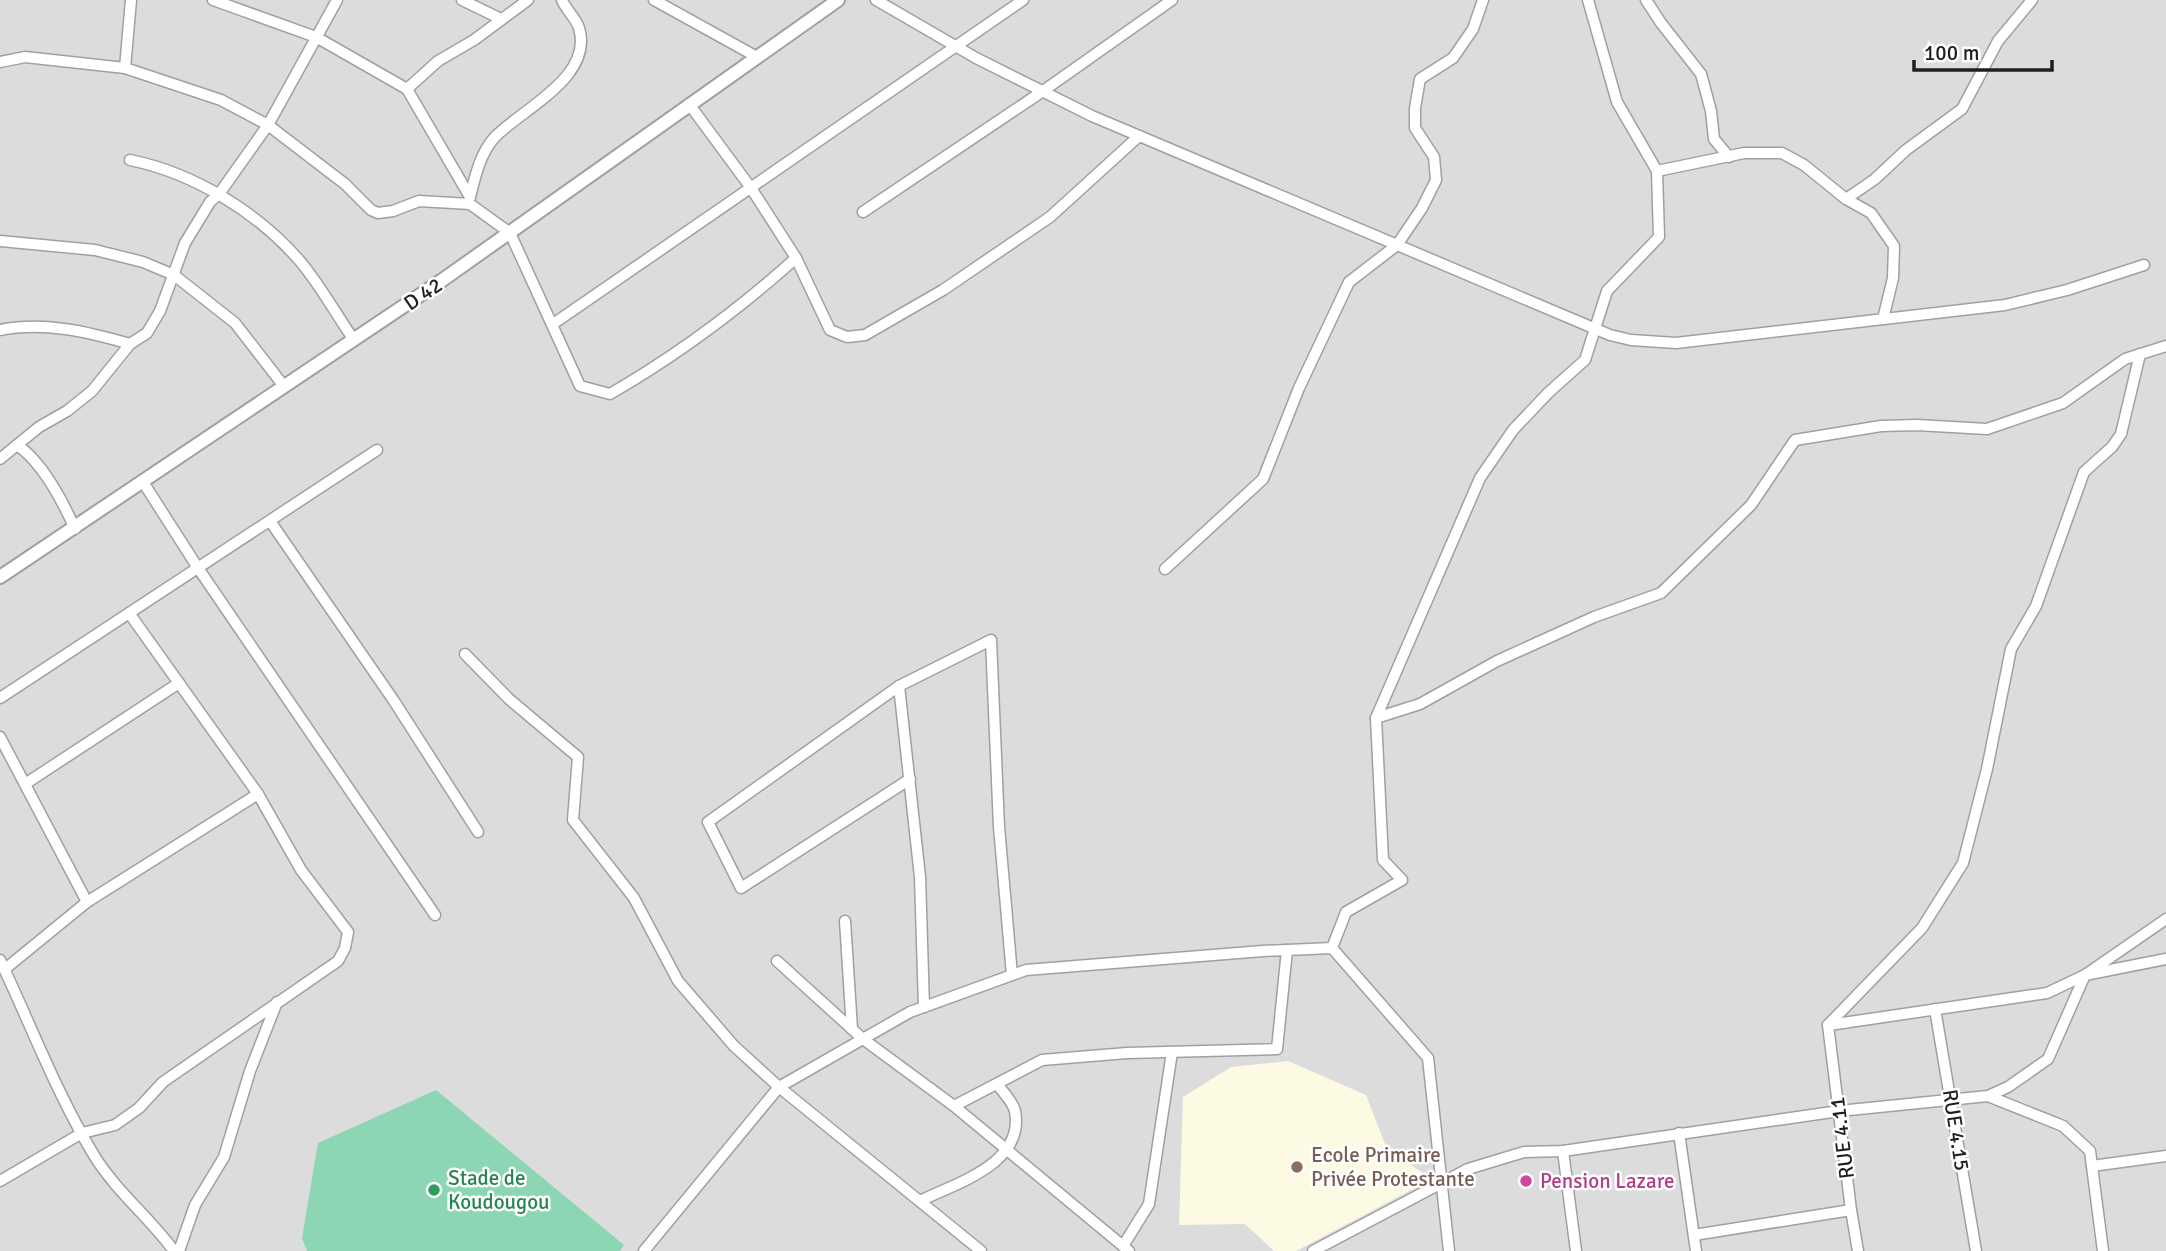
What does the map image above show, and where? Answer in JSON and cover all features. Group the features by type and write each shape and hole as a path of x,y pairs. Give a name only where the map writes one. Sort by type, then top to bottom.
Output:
{"street":[{"path":"125,68 131,0"},
{"path":"213,0 240,4 316,37 407,89 477,209"},
{"path":"0,459 92,391 130,344 147,332 160,311 185,243 210,202 219,194 268,125 337,0"},
{"path":"462,0 501,19"},
{"path":"407,89 438,61 474,40 528,0"},
{"path":"470,197 483,156 494,138 552,92 573,68 580,44 579,27 562,0"},
{"path":"654,0 757,57"},
{"name":"D 42","path":"0,577 75,529 510,233 838,0"},
{"path":"876,0 956,46 1092,116 1596,329 1631,340 1676,343 2005,305 2067,290 2144,265"},
{"path":"553,324 1023,0"},
{"path":"863,212 1172,0"},
{"path":"1165,569 1263,479 1299,388 1349,282 1397,245 1422,208 1436,180 1434,157 1415,128 1420,79 1453,58 1473,29 1483,0"},
{"path":"1332,948 1346,912 1402,880 1383,860 1376,718 1480,478 1513,429 1585,360 1607,291 1659,237 1657,171 1617,102 1588,0"},
{"path":"1646,0 1701,74 1711,111 1714,139 1729,156"},
{"path":"1846,200 1875,179 1906,150 1962,109 1998,41 2032,0"},
{"path":"0,62 25,57 125,68 221,100 268,125 345,184 370,210 378,213 393,211 419,201 466,203 510,233 580,386 610,394 676,355 711,330 796,258"},
{"path":"689,104 751,188 796,258 830,330 847,337 865,335 943,290 1049,216 1139,136"},
{"path":"1657,171 1744,153 1782,153 1804,165 1846,200 1871,213 1894,246 1893,278 1883,319"},
{"path":"130,160 154,165 219,194 266,228 300,261 354,340"},
{"path":"0,241 94,250 143,262 174,275 234,323 283,385"},
{"path":"0,331 16,327 52,328 91,333 130,344"},
{"path":"1376,718 1420,704 1497,660 1594,617 1661,593 1751,505 1794,440 1881,426 1987,429 2063,403 2125,359 2166,346"},
{"path":"1828,1025 1922,929 1963,863 1987,769 2011,649 2036,606 2084,472 2112,447 2121,434 2140,354"},
{"path":"17,445 25,450 61,497 75,529"},
{"path":"0,698 377,450"},
{"path":"143,482 198,568 435,915"},
{"path":"270,521 394,701 478,832"},
{"path":"0,1181 82,1133 114,1125 139,1108 163,1082 338,961 345,948 348,932 301,870 258,794 129,613"},
{"path":"910,779 741,888 708,822 900,686 991,640 999,827 1012,975"},
{"path":"465,654 509,699 578,757 573,820 634,898 678,981 734,1045 779,1087 981,1251"},
{"path":"25,784 178,683"},
{"path":"900,686 920,877 924,1007"},
{"path":"0,737 87,902"},
{"path":"258,794 87,902 2,964 97,1159 124,1197 177,1251 195,1205 225,1157 250,1072 277,1001"},
{"path":"1828,1025 2047,993 2085,975 2166,919"},
{"path":"845,921 852,1029"},
{"path":"649,1249 779,1087 910,1012 1026,970 1332,948"},
{"path":"1332,948 1428,1058 1449,1251"},
{"path":"954,1107 1042,1060 1127,1053 1277,1049 1287,950"},
{"path":"2085,975 2166,959"},
{"path":"777,961 863,1039 954,1107 1126,1248 1149,1204 1172,1052"},
{"path":"1313,1251 1442,1181 1468,1169 1524,1152 1563,1151 1839,1111 1988,1096 2008,1087 2048,1059 2085,975"},
{"name":"RUE 4.15","path":"1936,1009 1976,1251"},
{"name":"RUE 4.11","path":"1828,1025 1858,1251"},
{"path":"920,1201 988,1167 1007,1151 1014,1136 1014,1110 997,1084"},
{"path":"1988,1096 2063,1126 2090,1151 2103,1251"},
{"path":"1679,1133 1696,1251"},
{"path":"1563,1151 1576,1251"},
{"path":"2092,1166 2166,1156"},
{"path":"1694,1235 1851,1210"}],"shaded area":[{"path":"0,0 2166,0 2166,1251 0,1251"},
{"name":"Ecole Primaire Privée Protestante","path":"1288,1061 1366,1095 1387,1149 1432,1179 1296,1251 1274,1251 1245,1224 1179,1225 1183,1097 1231,1067"}],"green space":[{"name":"Stade de Koudougou","path":"436,1090 624,1245 620,1251 307,1251 302,1238 318,1143"}],"place":[{"name":"Ecole Primaire Privée Protestante","path":"1297,1167"},
{"name":"Pension Lazare","path":"1526,1181"},
{"name":"Stade de Koudougou","path":"434,1190"}]}
